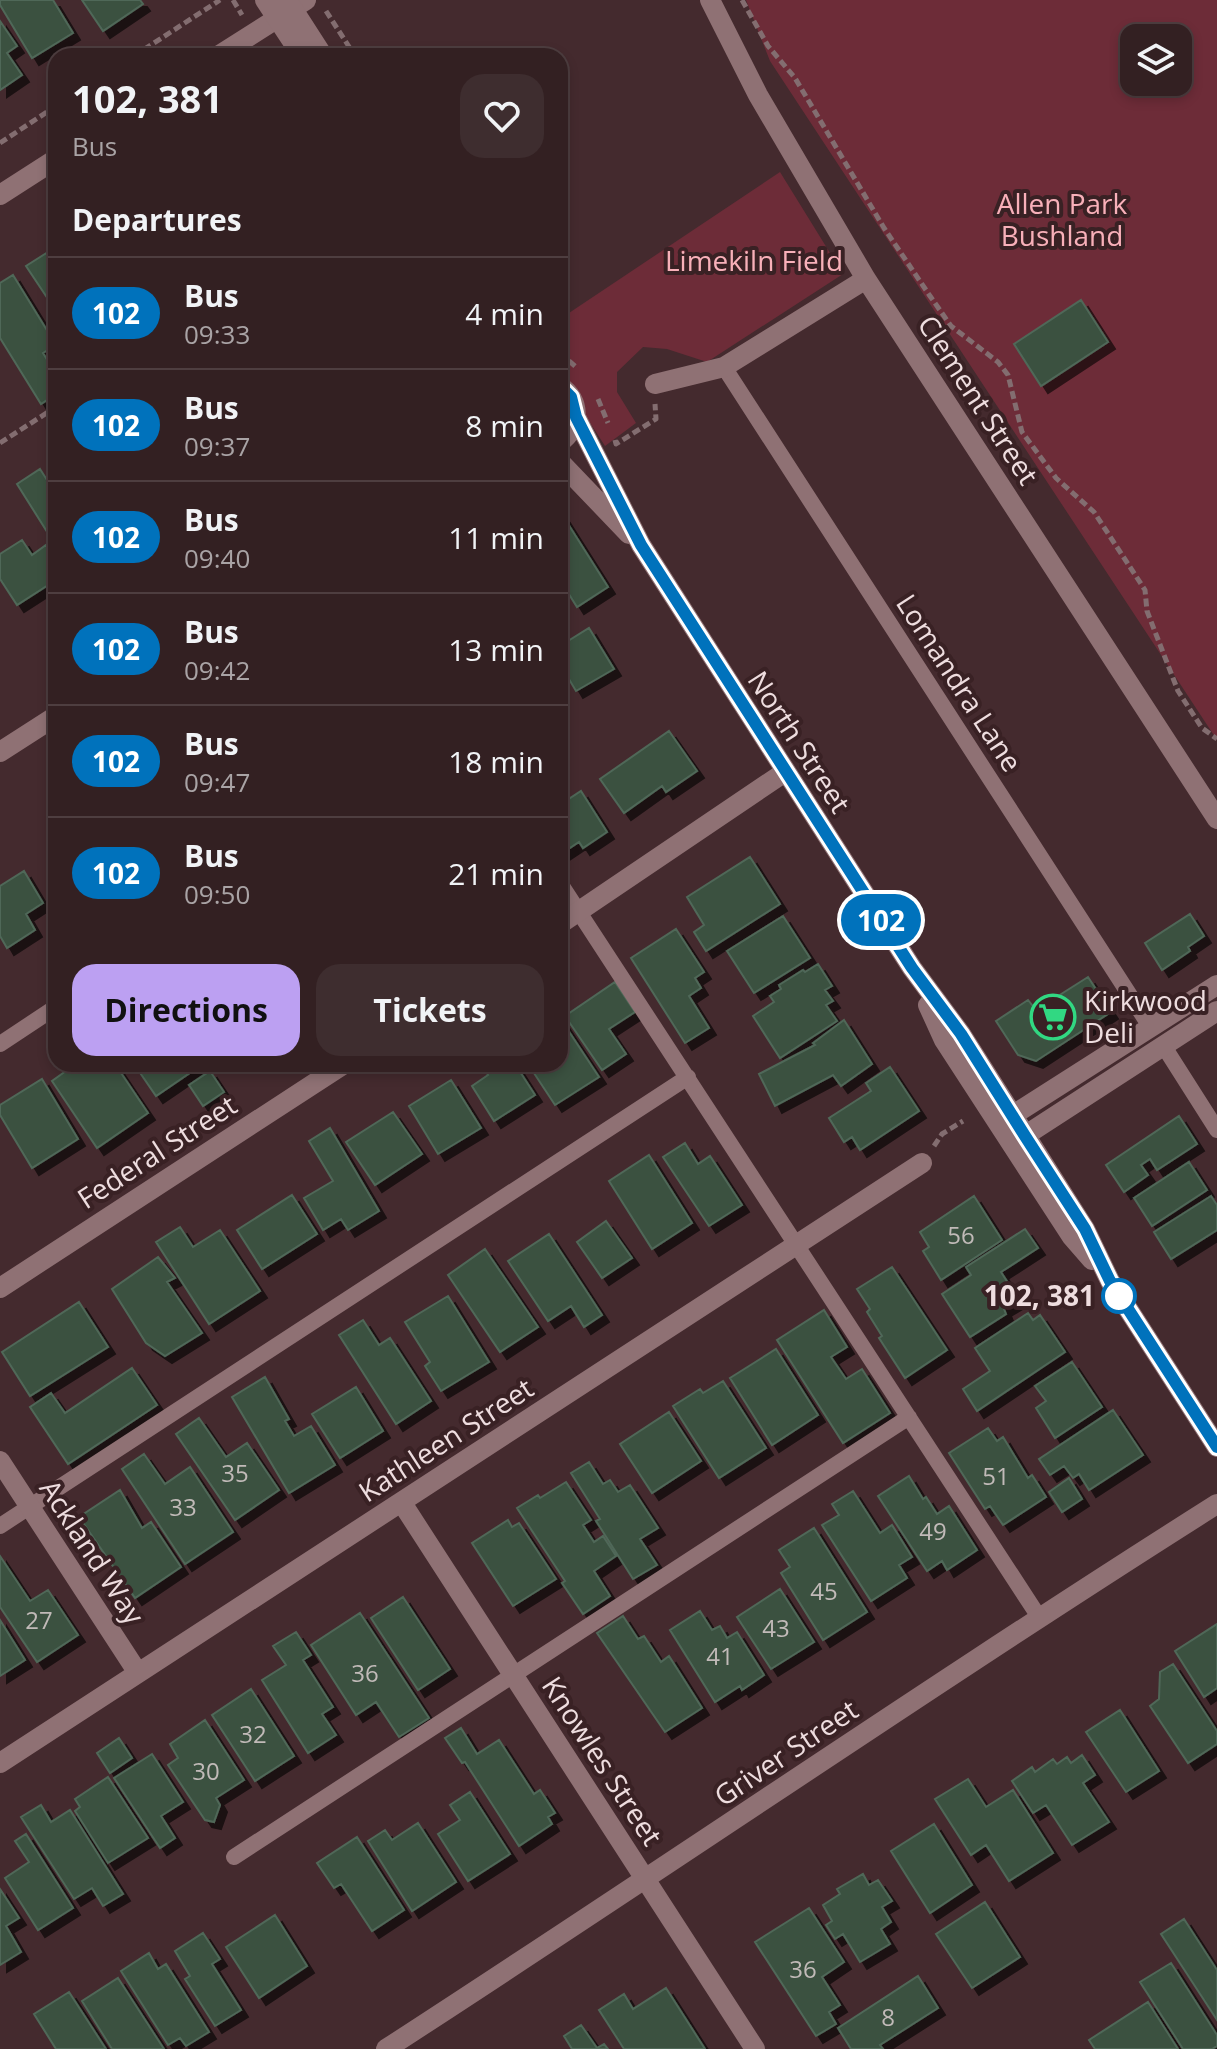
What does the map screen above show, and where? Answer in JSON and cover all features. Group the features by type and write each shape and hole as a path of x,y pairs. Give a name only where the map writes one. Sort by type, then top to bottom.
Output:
{"street":[{"name":"Clement Street","path":"710,0 758,95 866,279 1217,819"},
{"path":"226,48 282,5"},
{"path":"282,5 299,48"},
{"path":"282,5 317,48"},
{"path":"0,195 48,164"},
{"path":"655,384 724,367 866,279"},
{"name":"North Street","path":"568,394 576,417 641,545 912,968 944,1040 1085,1229 1110,1281 1217,1447"},
{"path":"568,436 576,417"},
{"name":"North Street","path":"568,470 641,545"},
{"path":"0,752 48,721"},
{"path":"568,919 785,772"},
{"path":"1006,1120 1217,985"},
{"path":"1019,1140 1217,1011"},
{"name":"Federal Street","path":"0,1288 332,1072"},
{"name":"Kathleen Street","path":"0,1763 922,1163"},
{"name":"Ackland Way","path":"0,1461 138,1673"},
{"name":"Knowles Street","path":"402,1503 755,2049"},
{"name":"Griver Street","path":"386,2049 646,1880 1039,1617 1217,1504"}],"lane":[{"name":"Lomandra Lane","path":"724,367 1151,1028"},
{"path":"568,895 1039,1617"},
{"path":"0,1044 48,1012"},
{"path":"1163,1045 1217,1130"},
{"path":"0,1526 688,1077"},
{"path":"234,1857 909,1417"}],"path":[{"path":"146,48 220,0"},
{"path":"319,0 350,48"},
{"path":"742,0 768,46 795,78 884,228 951,326 998,362 1008,375 1022,432 1056,478 1094,512 1145,590 1147,611 1178,691 1202,728 1217,739"},
{"path":"0,143 48,111"},
{"path":"616,444 656,419 655,384"},
{"path":"0,443 48,412"},
{"path":"922,1163 942,1134 963,1121"}],"green space":[{"name":"Allen Park Bushland","path":"746,0 1217,0 1217,740 770,61"},
{"name":"Limekiln Field","path":"780,172 843,274 707,362 667,349 643,347 617,372 617,392 636,423 605,446 568,388 568,314"}],"building":[{"path":"0,0 53,0 73,33 32,58 0,5"},
{"path":"82,0 140,0 143,4 103,31"},
{"path":"0,21 17,46 7,53 22,75 0,90"},
{"path":"48,252 48,299 26,266"},
{"path":"13,275 48,332 48,350 43,353 48,361 48,399 41,404 0,338 0,283"},
{"path":"1081,300 1108,342 1041,386 1014,344"},
{"path":"40,469 48,482 48,533 17,484"},
{"path":"568,524 608,587 577,607 568,593"},
{"path":"22,540 32,555 46,545 48,585 17,605 0,579 0,554"},
{"path":"589,628 614,669 576,691 568,678 568,641"},
{"path":"669,731 697,771 666,792 662,786 624,813 600,779"},
{"path":"581,791 607,832 583,848 579,842 568,849 568,799"},
{"path":"750,857 780,904 706,951 694,932 704,925 687,897"},
{"path":"24,871 43,903 26,914 35,930 7,948 0,936 0,886"},
{"path":"1190,914 1204,936 1188,947 1190,951 1162,970 1145,943"},
{"path":"783,916 810,958 754,993 727,951"},
{"path":"676,929 704,972 695,978 701,988 689,996 709,1028 685,1043 631,958"},
{"path":"818,964 832,986 825,990 833,1001 826,1005 837,1021 780,1058 753,1016 774,1002 770,996 781,989 779,985"},
{"name":"Kirkwood Deli","path":"1088,977 1111,1012 1036,1061 1018,1055 996,1021 1028,1000 1036,1010"},
{"path":"615,982 635,1012 609,1029 626,1054 602,1070 568,1020 568,1014"},
{"path":"844,1020 872,1064 841,1086 833,1075 775,1106 759,1074 815,1045 813,1043"},
{"path":"568,1030 599,1077 555,1105 533,1072 568,1072"},
{"path":"890,1067 919,1111 860,1150 852,1137 844,1142 829,1118 871,1091 866,1083"},
{"path":"64,1072 120,1072 148,1113 97,1148 52,1081"},
{"path":"140,1072 191,1072 156,1096"},
{"path":"211,1072 224,1092 203,1106 189,1085"},
{"path":"486,1072 520,1072 535,1095 494,1121 472,1086 488,1075"},
{"path":"42,1079 78,1139 32,1168 0,1115 0,1105"},
{"path":"451,1080 481,1128 438,1154 409,1106"},
{"path":"393,1112 422,1154 375,1185 346,1142"},
{"path":"1179,1116 1197,1144 1157,1170 1150,1159 1141,1165 1148,1175 1124,1192 1106,1165"},
{"path":"330,1128 379,1211 348,1230 341,1219 323,1230 304,1198 333,1181 309,1141"},
{"path":"685,1143 698,1164 710,1156 742,1205 709,1226 663,1157"},
{"path":"649,1155 692,1223 652,1249 609,1181"},
{"path":"1189,1162 1207,1190 1152,1226 1134,1198"},
{"path":"292,1195 317,1234 262,1269 237,1230"},
{"path":"974,1196 1002,1240 941,1280 923,1251 929,1247 920,1232"},
{"path":"1211,1196 1217,1205 1217,1230 1171,1259 1154,1232"},
{"path":"606,1221 632,1258 602,1278 577,1242"},
{"path":"180,1227 193,1247 220,1230 260,1291 209,1324 156,1242"},
{"path":"1025,1229 1038,1248 1001,1272 1019,1300 1004,1309 1006,1314 970,1337 942,1294 971,1275 966,1267"},
{"path":"549,1234 602,1315 584,1327 571,1306 548,1321 508,1261"},
{"path":"485,1249 538,1327 500,1352 448,1275"},
{"path":"158,1257 175,1278 167,1282 202,1333 165,1356 146,1343 112,1289"},
{"path":"892,1267 947,1350 905,1378 879,1338 882,1336 867,1312 870,1309 857,1289"},
{"path":"448,1296 489,1362 441,1391 425,1366 430,1362 405,1322"},
{"path":"79,1302 108,1347 30,1396 2,1352"},
{"path":"824,1310 847,1347 831,1357 846,1379 862,1369 890,1413 843,1443 777,1340"},
{"path":"1028,1313 1033,1320 1040,1315 1065,1352 977,1411 963,1389 990,1371 975,1348"},
{"path":"363,1320 379,1345 390,1338 431,1401 396,1424 339,1335"},
{"path":"776,1349 818,1415 772,1445 730,1378"},
{"path":"1072,1362 1102,1407 1055,1438 1036,1408 1046,1401 1035,1386"},
{"path":"132,1368 157,1405 68,1464 30,1407 51,1393 65,1413"},
{"path":"265,1377 289,1419 285,1421 294,1436 311,1426 335,1465 289,1493 232,1397"},
{"path":"723,1381 766,1448 719,1478 673,1406 700,1389 703,1393"},
{"path":"356,1387 383,1431 340,1458 312,1414"},
{"path":"1113,1410 1143,1455 1089,1490 1079,1474 1073,1478 1064,1466 1050,1475 1039,1459"},
{"path":"669,1412 701,1461 652,1493 620,1444"},
{"path":"199,1418 226,1457 247,1443 279,1490 235,1520 176,1434"},
{"path":"988,1428 997,1441 1003,1437 1028,1478 1032,1475 1046,1497 1003,1525 990,1506 985,1509 949,1453"},
{"path":"144,1454 165,1484 190,1467 233,1532 185,1564 122,1469"},
{"path":"589,1462 603,1484 610,1480 618,1492 630,1485 658,1528 640,1539 657,1565 633,1579 596,1521 600,1519 571,1473"},
{"path":"909,1476 937,1514 949,1506 977,1550 947,1570 942,1561 927,1571 878,1496"},
{"path":"1069,1478 1082,1499 1062,1512 1049,1492"},
{"path":"566,1482 591,1520 583,1525 594,1542 603,1536 616,1556 594,1571 610,1596 583,1614 517,1508"},
{"path":"120,1490 142,1528 151,1522 181,1567 135,1598 79,1517"},
{"path":"853,1491 880,1533 892,1525 912,1557 899,1565 907,1578 871,1601 822,1525 839,1515 832,1504"},
{"path":"508,1520 512,1527 519,1523 556,1579 513,1606 472,1543"},
{"path":"814,1528 867,1612 823,1640 781,1573 790,1567 779,1550"},
{"path":"0,1556 30,1601 48,1590 78,1635 37,1662 0,1607"},
{"path":"780,1589 814,1642 771,1669 737,1617"},
{"path":"403,1597 450,1669 418,1690 371,1618"},
{"path":"700,1611 712,1630 720,1626 727,1638 737,1632 764,1675 742,1690 740,1686 715,1702 670,1630"},
{"path":"360,1613 429,1718 399,1737 376,1702 356,1715 311,1645"},
{"path":"623,1616 638,1639 644,1636 661,1662 669,1656 702,1708 665,1732 597,1633"},
{"path":"0,1620 25,1660 0,1676"},
{"path":"1217,1624 1217,1688 1204,1697 1175,1651"},
{"path":"296,1632 311,1655 303,1660 333,1707 322,1714 336,1735 308,1753 262,1680 286,1665 273,1646"},
{"path":"1173,1664 1217,1731 1217,1744 1188,1763 1150,1706 1159,1699 1160,1672"},
{"path":"251,1689 294,1756 255,1781 212,1715"},
{"path":"1120,1710 1159,1771 1126,1792 1086,1732"},
{"path":"205,1720 244,1780 216,1798 220,1805 214,1822 205,1820 168,1765 178,1758 170,1744"},
{"path":"461,1728 477,1754 499,1740 534,1794 540,1790 555,1813 548,1817 552,1824 519,1846 465,1762 462,1763 445,1738"},
{"path":"119,1738 132,1758 110,1773 97,1753"},
{"path":"152,1754 183,1802 161,1816 175,1838 160,1848 114,1778"},
{"path":"1082,1755 1095,1775 1083,1783 1109,1822 1072,1845 1046,1805 1033,1813 1012,1781 1032,1767 1035,1772 1053,1759 1057,1764 1067,1757 1071,1763"},
{"path":"108,1777 148,1838 108,1863 75,1811 80,1807 75,1799"},
{"path":"968,1779 986,1807 1013,1790 1053,1853 1009,1881 986,1845 971,1855 935,1799"},
{"path":"470,1792 510,1854 468,1881 438,1834 460,1820 450,1805"},
{"path":"41,1805 51,1822 70,1810 123,1894 103,1906 92,1888 74,1899 21,1817"},
{"path":"418,1823 456,1882 412,1911 368,1841 385,1830 392,1840"},
{"path":"934,1824 972,1885 930,1913 891,1851"},
{"path":"26,1834 73,1908 38,1930 5,1878 29,1862 15,1841"},
{"path":"357,1837 404,1910 372,1931 341,1884 334,1888 317,1863"},
{"path":"863,1874 869,1885 878,1880 892,1901 882,1907 891,1922 881,1929 890,1944 860,1962 843,1934 835,1939 826,1925 832,1921 823,1905 840,1894 837,1889"},
{"path":"0,1889 19,1918 6,1926 21,1952 0,1965"},
{"path":"985,1902 1020,1957 972,1988 936,1934"},
{"path":"809,1908 844,1962 822,1977 840,2005 829,2012 836,2024 816,2036 755,1942"},
{"path":"275,1915 307,1966 259,1998 226,1947"},
{"path":"1184,1919 1217,1970 1217,2020 1161,1934"},
{"path":"203,1933 220,1959 212,1964 241,2010 215,2026 185,1979 190,1976 175,1951"},
{"path":"149,1953 158,1969 166,1964 209,2032 186,2046 180,2038 168,2045 121,1971"},
{"path":"1171,1963 1217,2035 1217,2046 1212,2049 1183,2049 1140,1982"},
{"path":"918,1976 938,2008 880,2045 883,2049 851,2049 838,2028"},
{"path":"118,1978 164,2049 112,2049 82,2001"},
{"path":"666,1988 705,2049 624,2049 599,2010 624,1994 633,2009"},
{"path":"69,1992 106,2049 56,2049 34,2014"},
{"path":"1148,2002 1178,2049 1095,2049 1089,2040"},
{"path":"581,2025 597,2048 604,2044 608,2049 572,2049 564,2036"}],"bus line":[{"name":"102","path":"568,392 576,406 576,417 641,545 912,968 961,1034 1085,1229 1110,1281 1217,1447"}],"place":[{"name":"Kirkwood Deli","path":"1053,1017"},
{"name":"102, 381","path":"1119,1296"}]}
